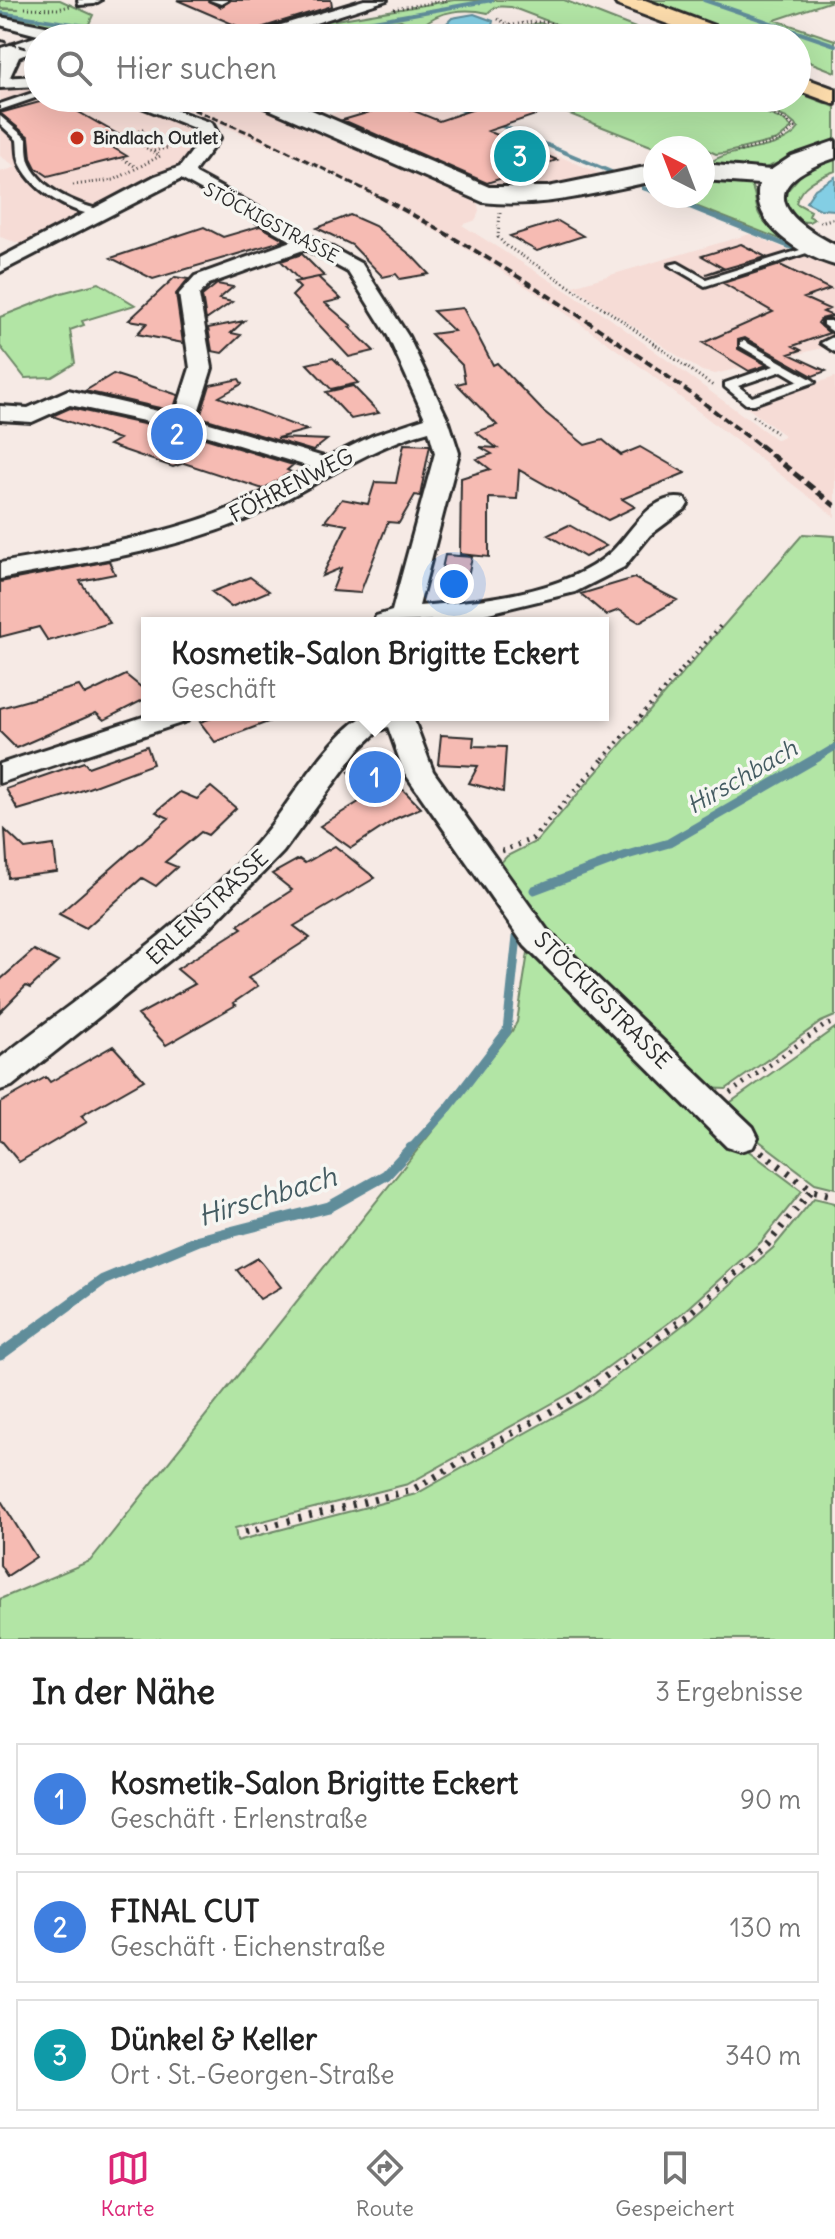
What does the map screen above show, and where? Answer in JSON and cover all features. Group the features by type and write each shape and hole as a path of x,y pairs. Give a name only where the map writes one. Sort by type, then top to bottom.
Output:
{"highway":[{"path":"625,0 688,24"},
{"path":"602,5 650,24"},
{"path":"811,71 835,80"},
{"path":"811,88 835,97"}],"street":[{"path":"298,24 380,0"},
{"path":"322,4 342,11"},
{"path":"0,21 24,26"},
{"path":"0,83 24,82"},
{"name":"STÖCKIGSTRASSE","path":"165,112 206,127 211,133 203,151 186,171 189,177 207,190 355,268 398,336 438,422 447,453 397,617"},
{"path":"295,112 470,190 506,197 550,196 643,176"},
{"path":"816,254 776,216 771,203 771,189 777,178 793,167 835,149"},
{"path":"0,266 161,180 186,171"},
{"path":"715,173 777,178"},
{"path":"184,423 201,368 189,294 202,280 307,242"},
{"path":"0,413 32,415 68,397 110,409 184,423 327,465"},
{"name":"FÖHRENWEG","path":"0,571 196,529 256,506 327,465 410,428 438,422"},
{"path":"419,617 473,610 552,590 587,577 616,561 630,548 637,533 676,504"},
{"path":"0,774 159,721"},
{"name":"ERLENSTRASSE","path":"0,1077 194,924 272,845 349,743 377,721"},
{"name":"STÖCKIGSTRASSE","path":"400,721 419,772 536,938 740,1137"}],"lane":[{"path":"0,107 24,99"},
{"path":"0,119 22,139 25,164 48,187 73,206 101,213"},
{"path":"674,265 705,283 816,254"},
{"path":"713,289 816,254"},
{"path":"835,339 827,343 835,349"},
{"path":"744,344 809,382 750,401 729,385 782,367"}],"path":[{"path":"21,9 58,9 89,1"},
{"path":"498,19 508,24"},
{"path":"531,24 555,24"},
{"path":"750,150 788,137 795,128 767,112"},
{"path":"48,187 99,183 160,156 125,135 146,129"},
{"path":"153,152 175,146"},
{"path":"123,159 137,168"},
{"path":"506,197 500,209 498,237 505,245 614,315 718,389"},
{"path":"753,416 776,433"},
{"path":"478,856 518,847 532,839 722,624"},
{"path":"711,1106 824,1026 835,1022"},
{"path":"740,1137 812,1190 835,1196"},
{"path":"245,1532 412,1490 580,1395 686,1317 767,1245 812,1190"}],"shaded area":[{"path":"24,84 24,112 155,112 199,129 205,138 188,161 28,246 0,237 0,172 17,167 0,156 0,86"},
{"path":"193,112 279,112 460,191 477,202 479,210 476,220 462,225 608,317 777,440 785,436 745,406 835,377 835,517 641,367 547,300 452,240 325,170"},
{"path":"338,112 455,112 608,177 543,191 492,189 325,116"},
{"path":"750,234 835,269 835,345 715,374 702,371 681,358 573,286"}],"green space":[{"path":"0,0 60,0 93,15 89,24 33,24 0,18 0,9 19,9 0,8"},
{"path":"454,0 564,0 625,24 555,24 504,6 488,13 462,11 445,14 425,24 409,24 401,20 378,24 318,23"},
{"path":"646,0 835,0 775,20 787,24 709,24"},
{"path":"811,32 835,40 835,72 811,63"},
{"path":"811,98 835,107 835,140 763,169 715,166 715,160 778,143 799,128 787,118 772,112 811,112"},
{"path":"565,112 764,112 783,120 792,128 777,140 716,154 715,136 643,136 643,143"},
{"path":"835,155 835,171 806,187 796,203 811,211 809,216 814,219 809,222 792,221 785,204 786,192 805,170"},
{"path":"715,178 749,183 762,219 795,245 701,208 715,208"},
{"path":"99,283 135,305 82,321 84,325 70,330 75,363 52,377 25,378 0,346 0,317 61,293"},
{"path":"803,534 835,536 835,1016 821,1022 726,1089 705,1088 546,938 496,868 507,856 537,841"},
{"path":"530,940 734,1140 802,1191 761,1242 682,1313 576,1390 408,1484 235,1528 237,1541 416,1494 586,1399 691,1319 773,1248 814,1198 835,1203 835,1639 0,1639 0,1599 90,1561 512,1031 517,1022"},
{"path":"835,1028 835,1188 815,1183 746,1131 724,1107"}],"water":[{"path":"474,14 493,21 492,24 446,24 452,18"},
{"path":"835,177 835,210 820,209 806,202 815,189"}],"building":[{"path":"177,0 207,0 220,7 231,0 331,0 332,6 273,24 233,24"},
{"name":"Bindlach Outlet","path":"24,106 24,112 79,112 126,139 107,144 127,156 48,176 36,168 31,158 29,137 0,113"},
{"path":"370,112 417,112 439,121 466,112 544,112 488,131 557,160 487,183 343,120"},
{"path":"350,215 375,226 429,274 400,279 396,274 383,277 352,245 317,228"},
{"path":"558,221 583,236 537,251 510,236"},
{"path":"260,226 285,240 153,279 111,258 204,227 223,237"},
{"path":"741,244 766,257 706,274 723,268 702,256"},
{"path":"302,254 324,276 300,281 281,261"},
{"path":"780,265 830,289 804,298 829,309 823,312 833,316 818,323 829,333 793,346 801,350 789,354 826,371 813,376 745,338 738,340 738,349 767,365 749,371 703,343 773,312 723,283"},
{"path":"175,277 188,279 176,294 183,343 137,334 147,323 129,320"},
{"path":"318,277 341,299 325,303 352,326 349,327 374,351 349,357 292,296 300,288 294,282"},
{"path":"217,284 233,287 219,299 232,302 206,320 202,296"},
{"path":"463,308 493,365 497,363 542,410 585,445 603,440 621,455 640,447 685,473 622,499 635,507 608,520 519,470 517,499 489,498 489,557 460,554 461,478 490,469 477,459 492,454 480,447 497,448 476,432 497,425 457,384 465,382 462,365 431,334 454,331 433,311"},
{"path":"244,321 231,333 241,335 222,353 212,351 208,328"},
{"path":"333,358 358,383 331,389 307,364"},
{"path":"113,374 178,395 173,411 85,391"},
{"path":"239,379 242,384 219,397 307,430 277,438 327,440 313,451 200,417 210,385"},
{"path":"353,386 379,413 351,419 326,392"},
{"path":"70,408 198,436 293,465 287,470 291,472 263,489 184,463 173,467 109,445 119,439 52,416"},
{"path":"404,444 430,445 420,496 415,495 399,523 388,522 360,593 332,591 341,568 322,576 347,525 325,521 342,499 368,504 375,482 396,483"},
{"path":"569,525 606,546 585,557 548,535"},
{"path":"445,555 472,557 464,596 436,595"},
{"path":"109,561 115,574 80,581 110,623 48,641 39,627 0,637 0,582"},
{"path":"250,577 269,591 231,607 212,592"},
{"path":"634,578 677,600 639,622 619,610 606,615 581,594"},
{"path":"126,675 141,687 141,701 104,720 96,713 16,748 0,732 0,708 79,686 85,695"},
{"path":"203,721 270,721 215,742 200,722"},
{"path":"441,735 474,737 473,746 506,747 503,792 469,783 478,766 438,764"},
{"path":"147,746 153,764 75,793 18,810 6,789 84,762 88,767"},
{"path":"376,762 421,808 397,818 351,848 320,826 370,795 349,772"},
{"path":"211,787 236,808 208,835 201,832 165,862 177,867 156,886 142,878 86,928 59,914 169,818 156,812 180,792 197,799"},
{"path":"5,830 25,849 54,845 57,872 8,878"},
{"path":"335,846 375,878 294,926 310,938 248,978 258,986 233,1003 236,1005 166,1045 138,1015 195,984 177,969 242,928 238,925 292,890 272,874 299,859 305,863"},
{"path":"34,950 58,962 30,988 26,986 0,1012 0,980"},
{"path":"113,1046 144,1080 81,1116 87,1122 19,1162 0,1139 0,1103 46,1077 50,1082"},
{"path":"258,1258 281,1287 260,1299 237,1270"},
{"path":"0,1499 36,1557 7,1576 0,1565"}],"waterway":[{"path":"357,24 492,0"},
{"path":"704,0 774,24"},
{"path":"0,13 73,24"},
{"path":"811,37 835,45"},
{"path":"468,112 475,115"},
{"path":"495,123 616,174"},
{"path":"693,208 808,254"},
{"name":"Hirschbach","path":"815,759 835,747"},
{"name":"Hirschbach","path":"534,890 627,855 669,843 818,757"},
{"name":"Hirschbach","path":"410,1150 449,1107 507,1031 517,936"},
{"name":"Hirschbach","path":"0,1355 103,1280 199,1240 329,1207 386,1175 411,1148"}],"railway":[{"path":"0,40 24,48"},
{"path":"200,112 257,136 380,197"},
{"path":"380,197 384,199"},
{"path":"380,197 479,253 576,314 670,378 761,447"},
{"path":"759,445 835,506"}],"place":[{"name":"Bindlach Outlet","path":"77,138"},
{"name":"Dünkel & Keller","path":"520,156"},
{"name":"FINAL CUT","path":"177,434"},
{"name":"Kosmetik-Salon Brigitte Eckert","path":"375,777"}]}
